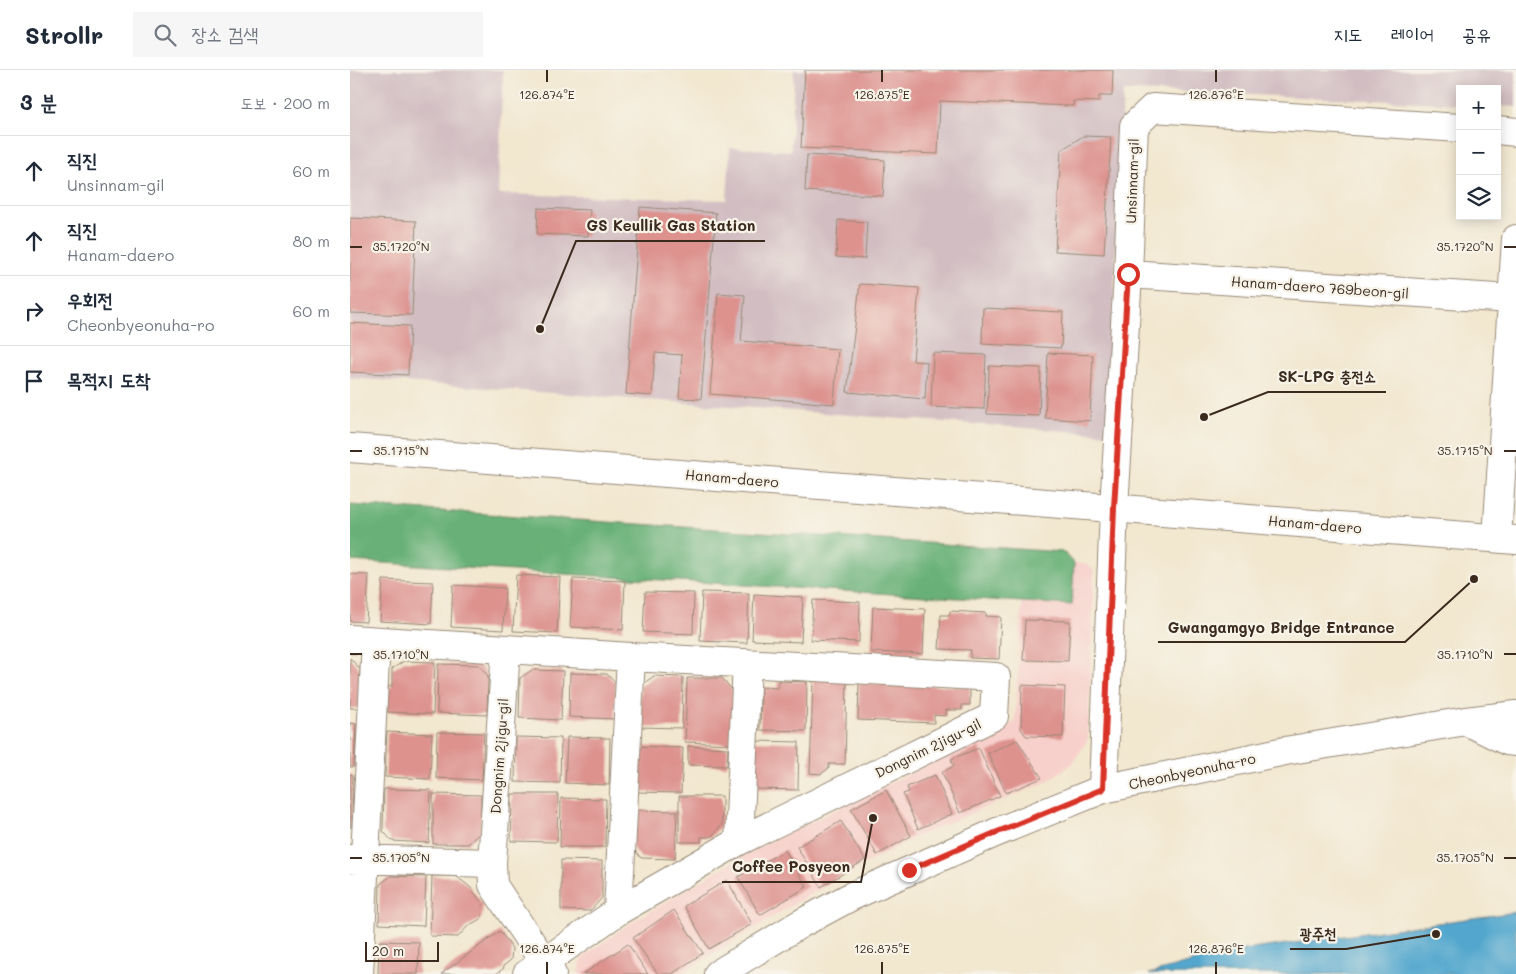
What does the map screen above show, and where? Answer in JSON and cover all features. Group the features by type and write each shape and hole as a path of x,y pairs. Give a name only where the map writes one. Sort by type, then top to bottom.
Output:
{"street":[{"name":"Unsinnam-gil","path":"1114,508 1128,274 1134,126 1153,108 1456,128"},
{"path":"1501,130 1516,132"},
{"path":"1506,539 1512,299 1516,240"},
{"name":"Hanam-daero 769beon-gil","path":"1128,274 1512,299"},
{"name":"Hanam-daero","path":"350,448 1506,539"},
{"path":"1103,789 1114,508"},
{"name":"Dongnim 2jigu-gil","path":"359,974 357,859 363,640 996,677 994,716 739,840 618,911 540,970 493,884 492,863 506,649"},
{"path":"618,911 631,657"},
{"path":"739,840 747,663"},
{"name":"Cheonbyeonuha-ro","path":"718,974 800,924 852,896 995,833 1103,789 1285,751 1466,721 1516,715"},
{"path":"1466,721 1507,741 1516,742"},
{"path":"357,859 492,863"}],"shaded area":[{"path":"350,70 503,70 498,194 727,200 730,148 791,151 794,70 1516,70 1516,107 1501,106 1501,85 1456,85 1456,104 1123,91 1108,434 350,378"},
{"path":"1074,563 1087,564 1094,571 1088,739 1072,764 1046,782 915,837 812,893 680,974 578,974 581,959 624,927 742,856 1015,722 1022,603 1072,605"}],"green space":[{"path":"350,505 1064,552 1074,563 1072,605 350,561"}],"water":[{"path":"1516,912 1516,974 1149,974 1223,953"}],"building":[{"path":"805,70 1113,70 1112,96 1099,96 1099,102 1073,101 1073,106 940,101 938,154 801,148"},
{"path":"1083,136 1111,137 1104,254 1055,251 1061,150"},
{"path":"807,155 885,160 883,196 805,191"},
{"path":"640,207 716,213 701,399 679,398 682,355 655,353 652,396 626,394"},
{"path":"538,208 590,210 588,236 537,234"},
{"path":"350,218 416,221 412,315 350,313"},
{"path":"838,220 867,222 865,259 836,257"},
{"path":"860,284 919,288 913,361 927,362 925,399 847,392"},
{"path":"718,293 745,295 741,341 838,349 834,404 710,394"},
{"path":"983,308 1063,312 1061,348 982,344"},
{"path":"350,323 410,326 408,375 350,372"},
{"path":"933,353 986,355 984,409 931,407"},
{"path":"1048,353 1093,355 1090,421 1045,418"},
{"path":"989,366 1041,368 1039,416 987,414"},
{"path":"350,574 369,575 366,622 350,621"},
{"path":"516,575 560,577 557,633 513,631"},
{"path":"573,579 625,581 623,630 570,627"},
{"path":"383,580 433,582 431,624 380,621"},
{"path":"453,585 505,588 503,630 451,627"},
{"path":"645,592 694,593 693,634 643,632"},
{"path":"702,592 749,593 747,643 700,641"},
{"path":"754,594 803,597 801,642 752,640"},
{"path":"813,600 860,602 859,642 811,640"},
{"path":"873,607 925,609 923,654 871,652"},
{"path":"950,611 986,613 986,616 1001,617 999,659 970,658 971,650 939,649 941,615 950,615"},
{"path":"1025,620 1070,621 1068,661 1023,660"},
{"path":"350,658 360,669 359,708 350,708"},
{"path":"404,661 435,662 433,714 387,712 388,686 392,687 392,669"},
{"path":"438,664 479,665 488,676 487,715 437,713"},
{"path":"532,670 563,671 561,720 519,718 520,678"},
{"path":"570,673 607,674 616,684 615,719 569,717"},
{"path":"654,676 683,677 682,728 639,727 640,686"},
{"path":"687,678 722,678 733,691 731,744 685,742"},
{"path":"813,679 847,680 845,764 829,764 829,768 821,774 810,773"},
{"path":"778,681 807,682 806,731 760,730 761,687 778,688"},
{"path":"859,683 970,687 970,705 962,705 962,710 946,710 946,716 934,715 934,723 858,720"},
{"path":"1022,685 1065,687 1063,737 1026,736 1021,729"},
{"path":"350,723 356,724 354,767 350,767"},
{"path":"387,732 432,734 430,779 385,777"},
{"path":"437,732 484,733 482,780 436,778"},
{"path":"516,737 561,738 560,783 515,782"},
{"path":"567,737 610,738 609,785 565,783"},
{"path":"1017,740 1042,778 1006,793 988,753"},
{"path":"755,741 799,742 798,790 757,789 753,783"},
{"path":"637,746 683,748 681,793 636,792"},
{"path":"688,746 728,748 727,766 688,765"},
{"path":"979,748 1000,796 960,813 942,772 954,766 951,759"},
{"path":"350,774 353,775 352,826 350,828"},
{"path":"935,775 952,814 918,829 903,794 909,792 907,787"},
{"path":"384,789 431,790 429,843 392,841 383,831"},
{"path":"886,790 911,836 877,855 851,809"},
{"path":"433,794 481,795 481,832 468,844 433,844"},
{"path":"512,794 558,794 557,842 511,841"},
{"path":"679,796 722,796 722,825 711,837 701,837 701,842 679,842"},
{"path":"561,798 606,799 605,847 560,847"},
{"path":"633,810 677,811 675,859 641,858 632,847"},
{"path":"841,821 865,860 821,887 797,847"},
{"path":"785,850 807,887 760,915 738,877"},
{"path":"561,860 602,861 602,898 590,911 561,910"},
{"path":"391,876 426,877 424,926 379,924 380,884"},
{"path":"432,876 456,876 470,887 483,904 482,918 468,926 458,937 430,936"},
{"path":"727,880 752,924 709,949 684,906"},
{"path":"674,910 703,953 672,974 658,974 633,938"},
{"path":"500,931 512,948 511,960 496,974 441,974"},
{"path":"379,941 419,942 418,974 378,974"},
{"path":"628,944 648,974 583,974"}],"place":[{"name":"GS Keullik Gas Station","path":"540,329"},
{"name":"SK-LPG 충전소","path":"1204,417"},
{"name":"Gwangamgyo Bridge Entrance","path":"1474,579"},
{"name":"Coffee Posyeon","path":"873,818"},
{"name":"광주천","path":"1436,934"}],"route":[{"path":"909,870 1103,789 1114,508 1128,274"}]}
